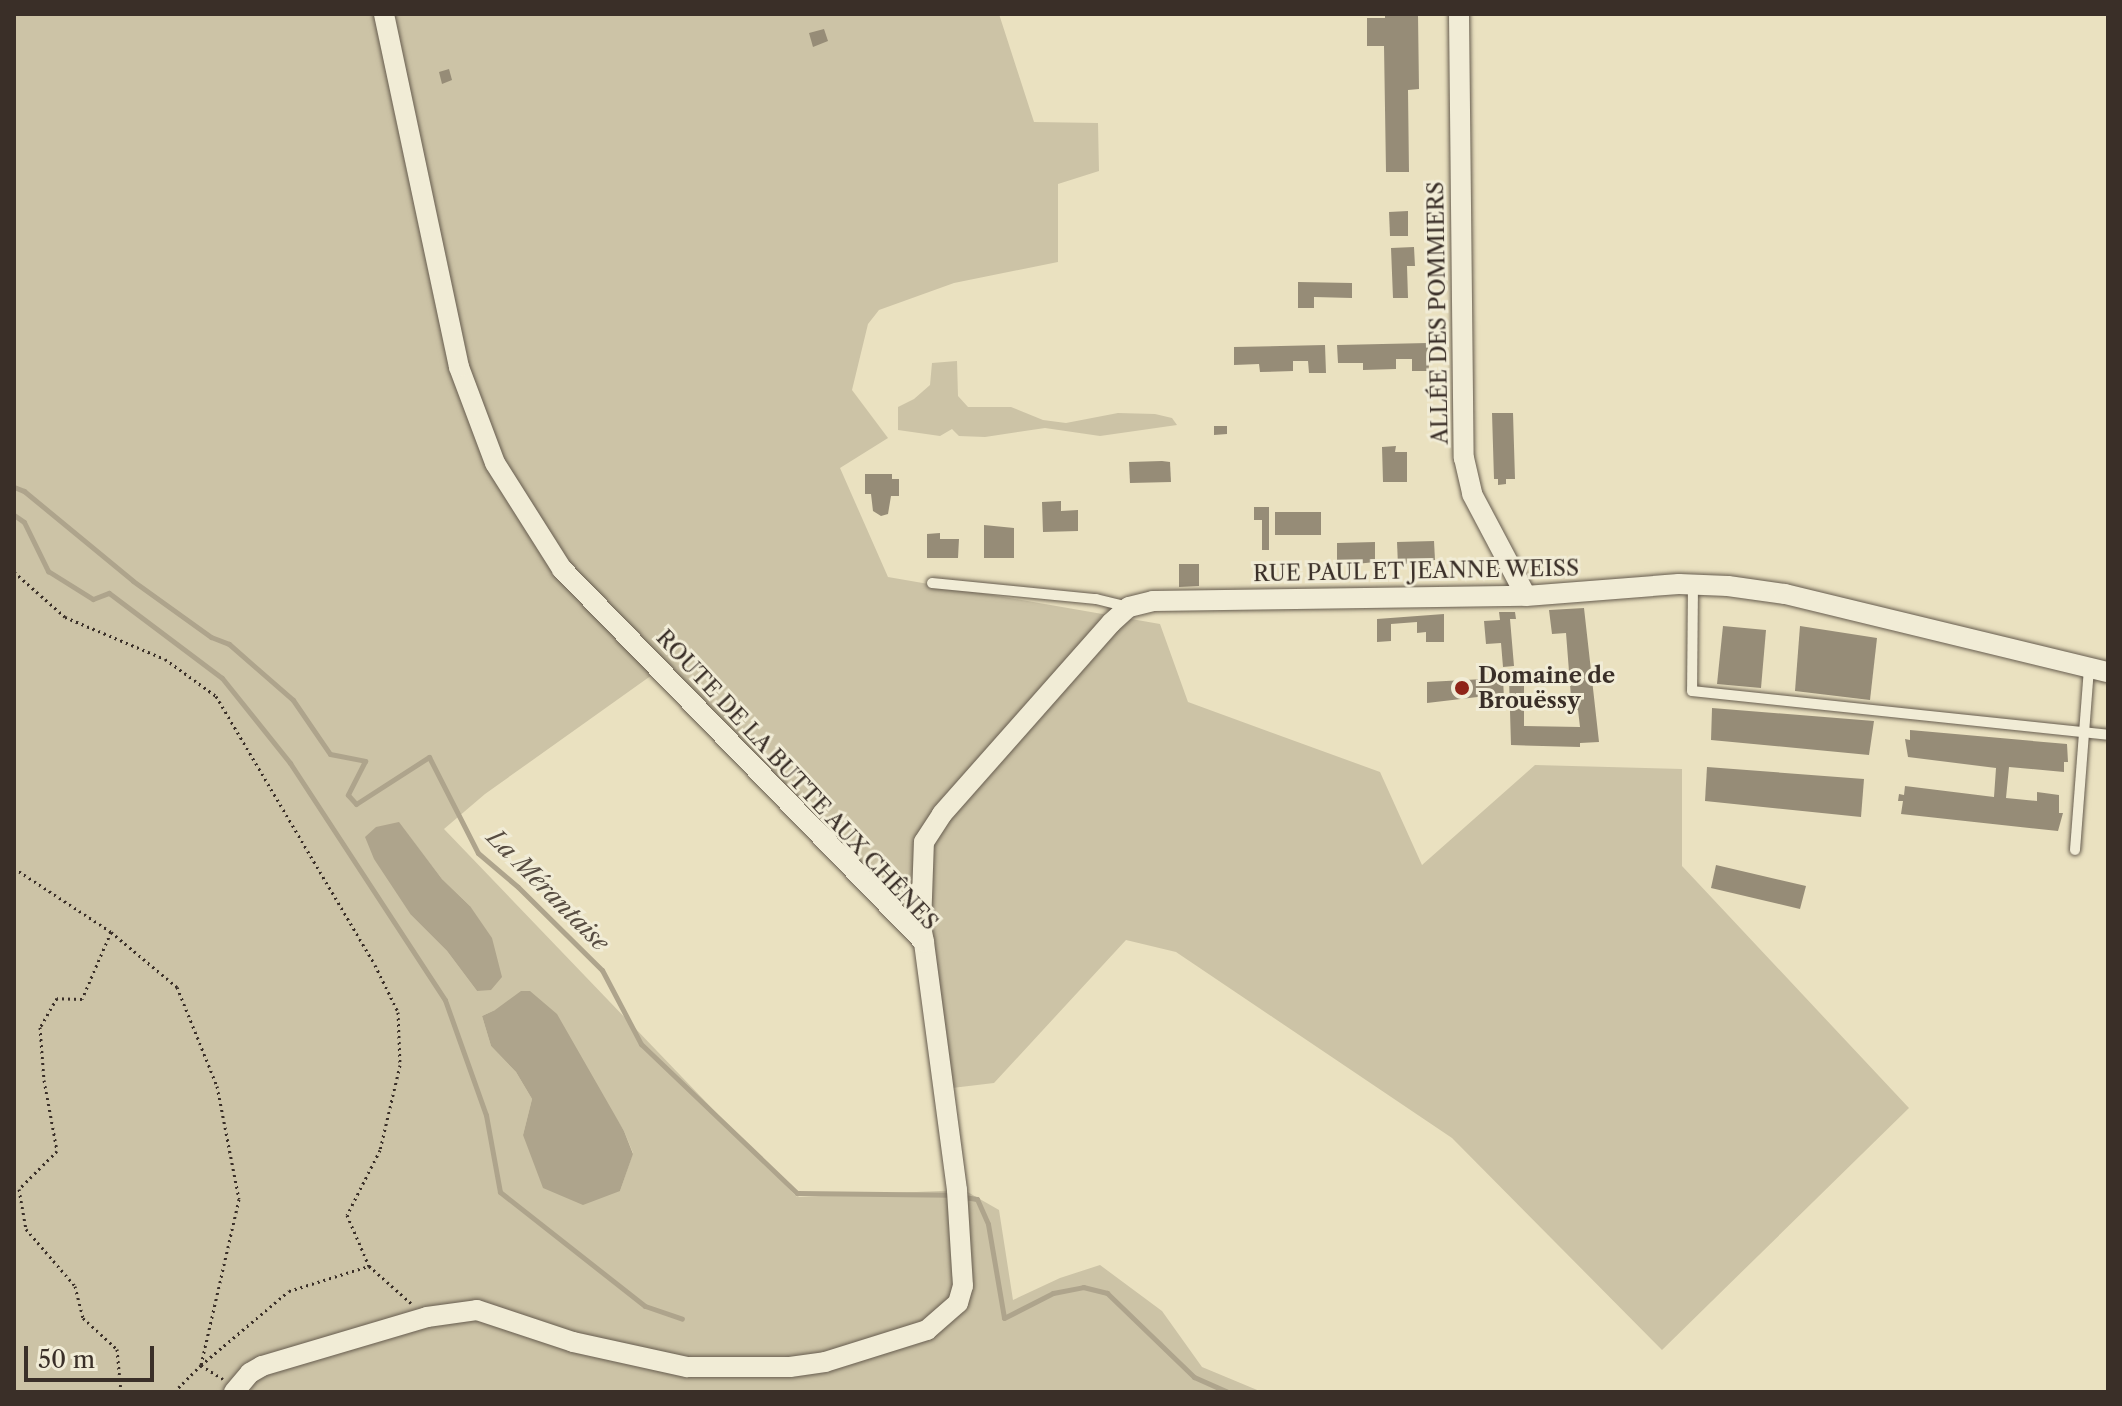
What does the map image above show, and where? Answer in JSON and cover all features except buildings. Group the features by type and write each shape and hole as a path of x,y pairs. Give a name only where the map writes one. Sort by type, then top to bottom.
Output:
{"street":[{"name":"ROUTE DE LA BUTTE AUX CHÊNES","path":"234,1390 262,1366 427,1317 477,1310 573,1342 687,1367 790,1367 825,1362 927,1330 958,1303 964,1267 924,942 562,569 495,463 459,367 384,14"},
{"name":"ALLÉE DES POMMIERS","path":"1459,14 1464,458 1468,481 1481,513 1526,596"},
{"name":"RUE PAUL ET JEANNE WEISS","path":"1129,607 1153,601 1204,598 1526,596 1693,584 1785,594 2099,671"},
{"path":"924,942 921,926 924,842 958,795 1129,607"}],"lane":[{"path":"932,583 1096,599 1129,607"},
{"path":"1693,584 1692,691 2108,735"},
{"path":"2075,850 2084,733 2099,671"}],"path":[{"path":"14,572 65,617 165,659 216,696 375,965 398,1012 400,1065 380,1150 347,1215 369,1266 427,1317"},
{"path":"14,582 19,577"},
{"path":"14,868 111,932 177,987 217,1086 239,1199 201,1365"},
{"path":"111,932 82,999 57,998 40,1027 44,1080 57,1151 19,1189 26,1229 75,1286 83,1318 117,1349 121,1392"},
{"path":"174,1392 201,1365 289,1291 369,1266"},
{"path":"201,1365 234,1390"}],"shaded area":[{"path":"14,14 999,14 1034,122 1098,123 1099,171 1058,184 1058,262 954,283 879,310 868,324 852,390 888,438 840,468 888,577 1160,624 1188,702 1380,772 1422,865 1535,765 1682,769 1682,866 1909,1108 1662,1350 1452,1138 1176,952 1126,940 994,1083 952,1088 930,945 652,675 485,794 444,829 797,1197 964,1190 999,1210 1013,1300 1060,1278 1100,1265 1162,1311 1202,1367 1262,1392 14,1392","holes":["399,823 442,879 470,906 477,991 447,951 411,915","495,1010 596,1087 624,1131 633,1153 620,1191 523,1135 532,1099 516,1072 491,1046 482,1016"]},
{"path":"957,361 958,396 968,407 1011,407 1043,420 1066,423 1118,413 1155,414 1172,418 1177,425 1100,436 1045,428 985,437 959,436 952,429 940,436 898,430 898,407 914,399 930,385 932,363"},
{"path":"399,822 442,879 470,906 492,938 502,977 491,990 477,991 447,951 411,915 374,859 365,837 376,827"},
{"path":"521,991 530,991 557,1014 624,1131 633,1154 620,1191 583,1205 543,1188 523,1135 532,1099 516,1072 491,1046 482,1016"}],"waterway":[{"name":"La Mérantaise","path":"14,487 24,491 133,581 211,637 229,644 293,700 330,754 365,761 348,795 356,804 429,757 478,853 518,887 602,970 641,1044 797,1193 950,1195"},
{"path":"14,515 24,522 48,571 93,599 109,593 222,678 290,763 445,1000 486,1115 500,1192 645,1306 682,1319"},
{"name":"La Mérantaise","path":"964,1197 977,1199 988,1224 1004,1318 1053,1293 1083,1287 1107,1293 1194,1377 1227,1392"}],"place":[{"name":"Domaine de Brouëssy","path":"1462,688"}]}
